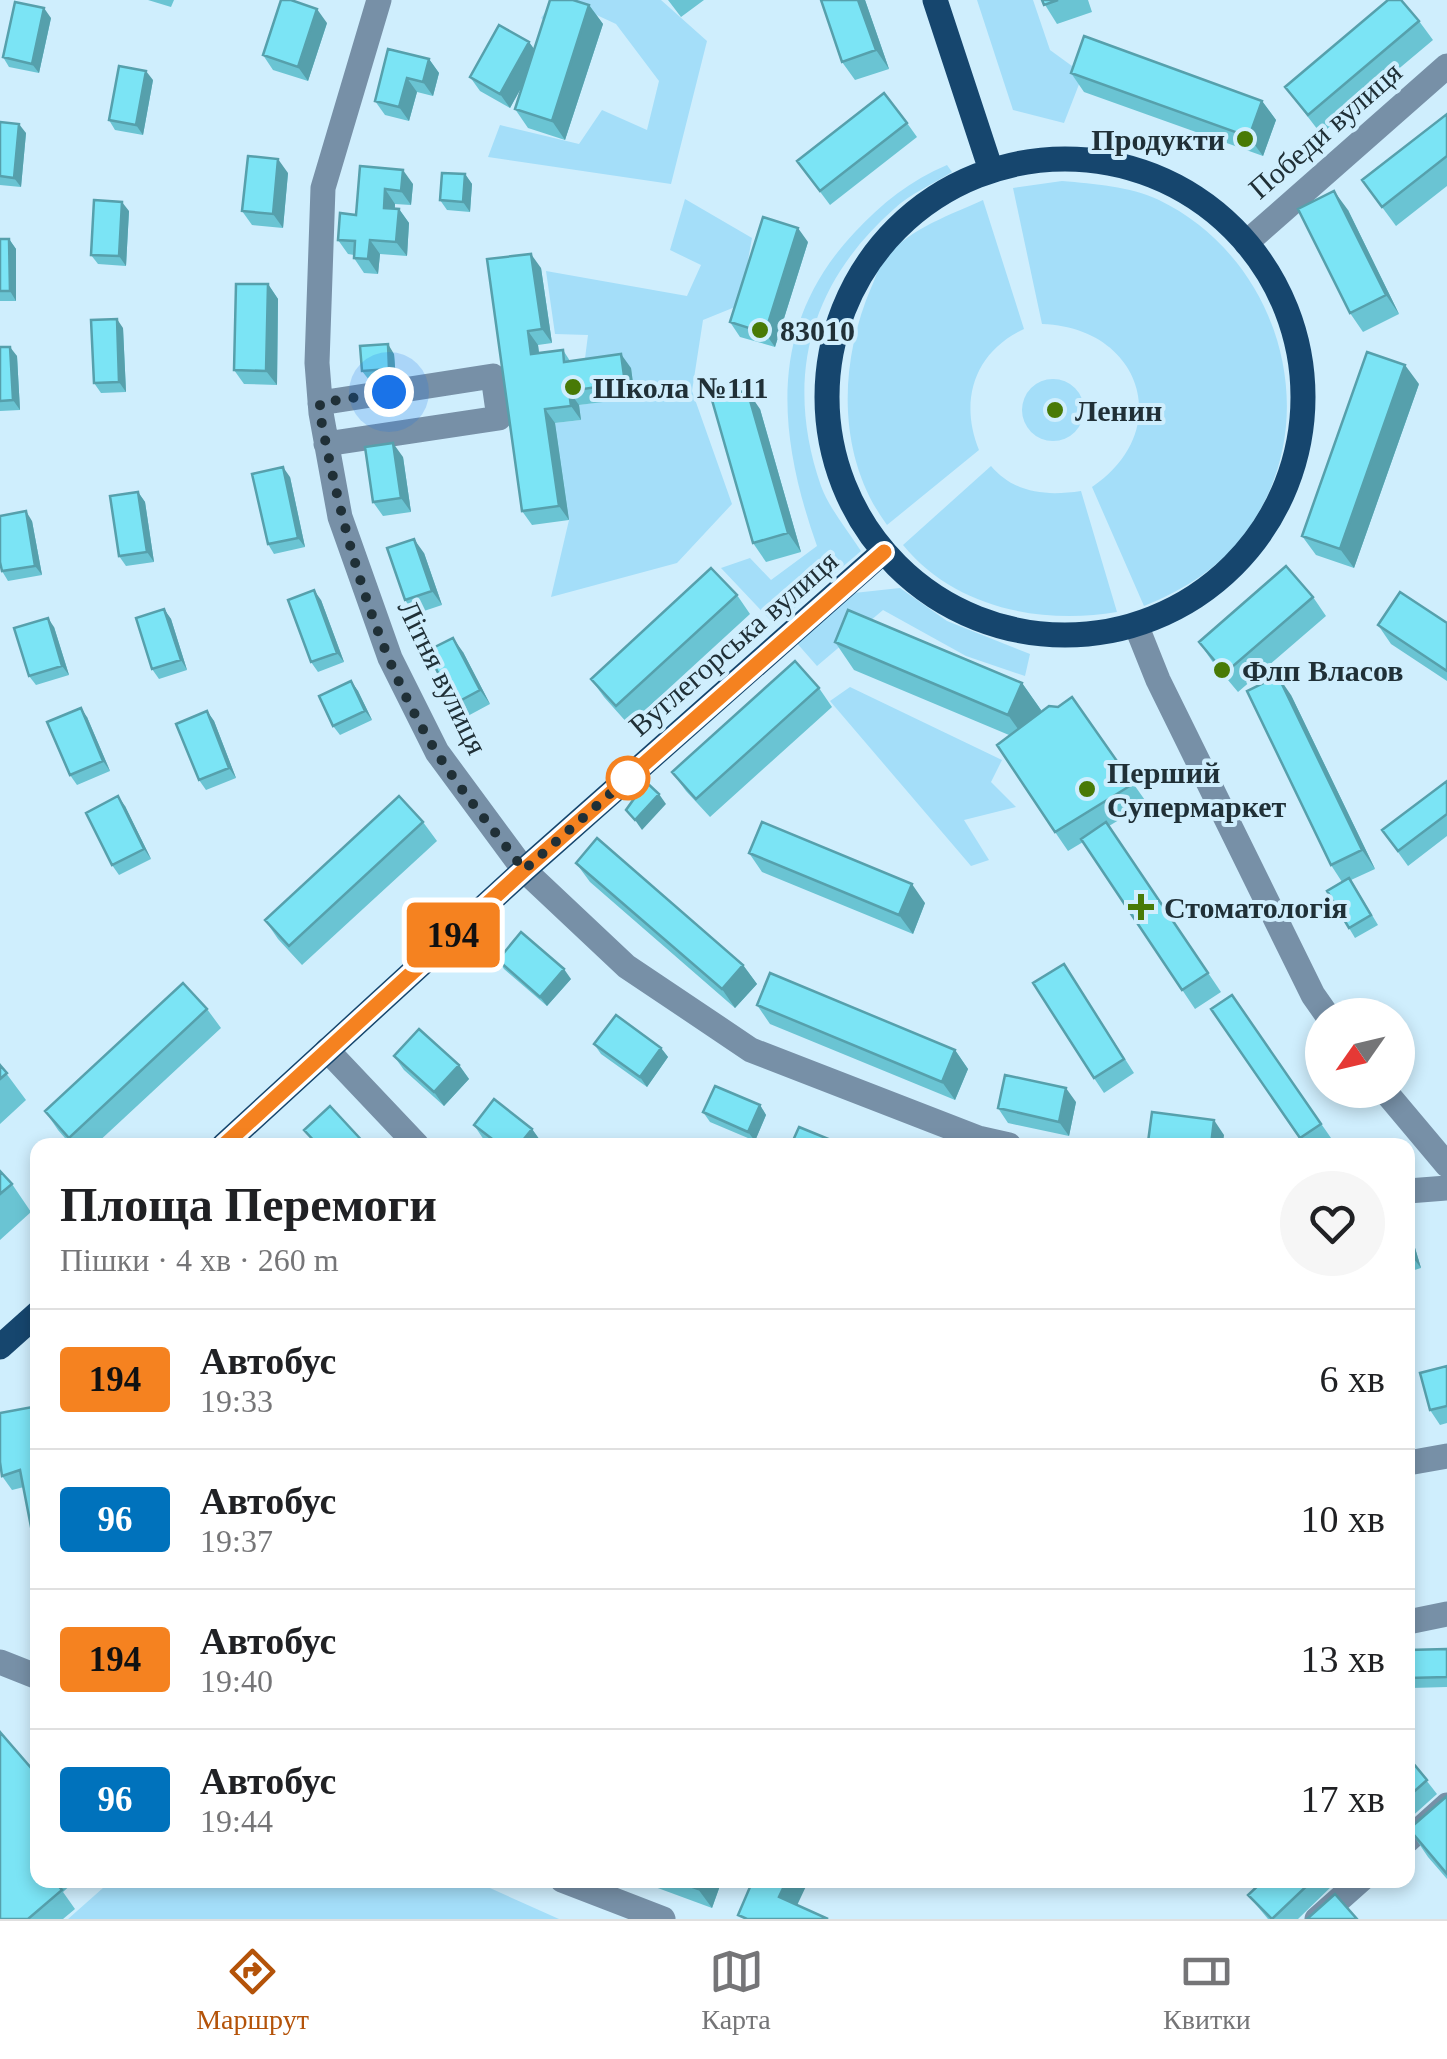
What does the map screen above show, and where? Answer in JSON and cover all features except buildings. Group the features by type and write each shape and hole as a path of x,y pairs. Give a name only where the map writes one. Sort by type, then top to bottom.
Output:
{"main road":[{"path":"935,0 990,170"},
{"path":"1044,159 1124,166 1190,195 1246,242 1273,282 1292,326 1302,420 1293,468 1276,508 1253,544 1223,576 1182,605 1136,624 1082,636 1009,628 973,618 924,590 884,552 850,502 831,445 826,384 837,325 862,270 900,224 949,188 990,170 1044,159"},
{"name":"Вуглегорська вулиця","path":"232,1138 524,870 884,552"},
{"path":"0,1347 30,1320"}],"street":[{"name":"Літня вулиця","path":"379,0 323,188 320,403 340,516 390,658 437,752 524,870 626,966 751,1050 978,1138"},
{"name":"Победи вулиця","path":"1246,242 1447,66"},
{"path":"320,403 493,376 499,418 326,444"},
{"path":"1136,624 1158,680 1315,998"},
{"path":"327,1050 410,1138"},
{"path":"1399,1108 1447,1165"},
{"path":"1415,1190 1447,1188"},
{"path":"1415,1463 1447,1456"},
{"path":"1415,1621 1447,1614"},
{"path":"0,1662 30,1674"},
{"path":"1415,1834 1447,1805"},
{"path":"583,1888 663,1919"},
{"path":"1317,1919 1353,1888"}],"shaded area":[{"path":"554,0 661,0 707,41 671,184 488,157 500,125 579,144 602,110 647,130 659,81 616,24 575,5 556,30 541,18"},
{"path":"977,0 1033,0 1050,50 1083,74 1064,123 1013,110"},
{"path":"947,165 952,172 900,204 865,238 824,301 805,371 810,446 824,494 861,551 775,625 721,568 750,558 771,580 817,546 794,462 788,422 794,342 806,304 826,268 865,221 909,185"},
{"path":"1062,181 1112,186 1148,195 1202,228 1238,264 1264,306 1280,353 1287,402 1282,451 1266,499 1237,543 1217,563 1182,588 1144,606 1092,487 1118,464 1134,438 1139,411 1136,385 1123,362 1103,343 1076,330 1042,324 1013,188"},
{"path":"685,199 752,238 740,305 703,320 692,391 732,504 677,563 551,597 569,520 555,423 581,420 579,405 635,397 631,369 583,374 588,335 555,334 546,271 687,296 701,265 670,250"},
{"path":"983,200 1024,329 993,351 975,380 971,414 979,450 887,525 870,498 851,439 849,378 860,317 880,266 893,249 929,224"},
{"path":"1053,379 1075,388 1084,410 1075,432 1053,441 1031,432 1022,410 1031,388"},
{"path":"991,466 1021,488 1056,493 1081,491 1117,612 1059,616 1001,607 947,584 903,545"},
{"path":"900,588 947,621 1030,654 1025,676 966,656 883,610 817,666 795,641 854,593"},
{"path":"850,687 1002,760 991,782 1016,807 964,820 989,860 971,866 830,701"},
{"path":"103,1888 490,1888 559,1919 68,1919"}],"bus line":[{"name":"194","path":"232,1138 524,870 884,552"}],"place":[{"name":"Продукти","path":"1245,139"},
{"name":"83010","path":"760,330"},
{"name":"Школа №111","path":"573,387"},
{"name":"Ленин","path":"1055,410"},
{"name":"Флп Власов","path":"1222,670"},
{"name":"Перший Супермаркет","path":"1087,789"},
{"name":"Стоматологія","path":"1141,907"}],"route":[{"path":"389,392 320,403 320,414 340,516 390,658 437,752 524,870 628,778"}]}
